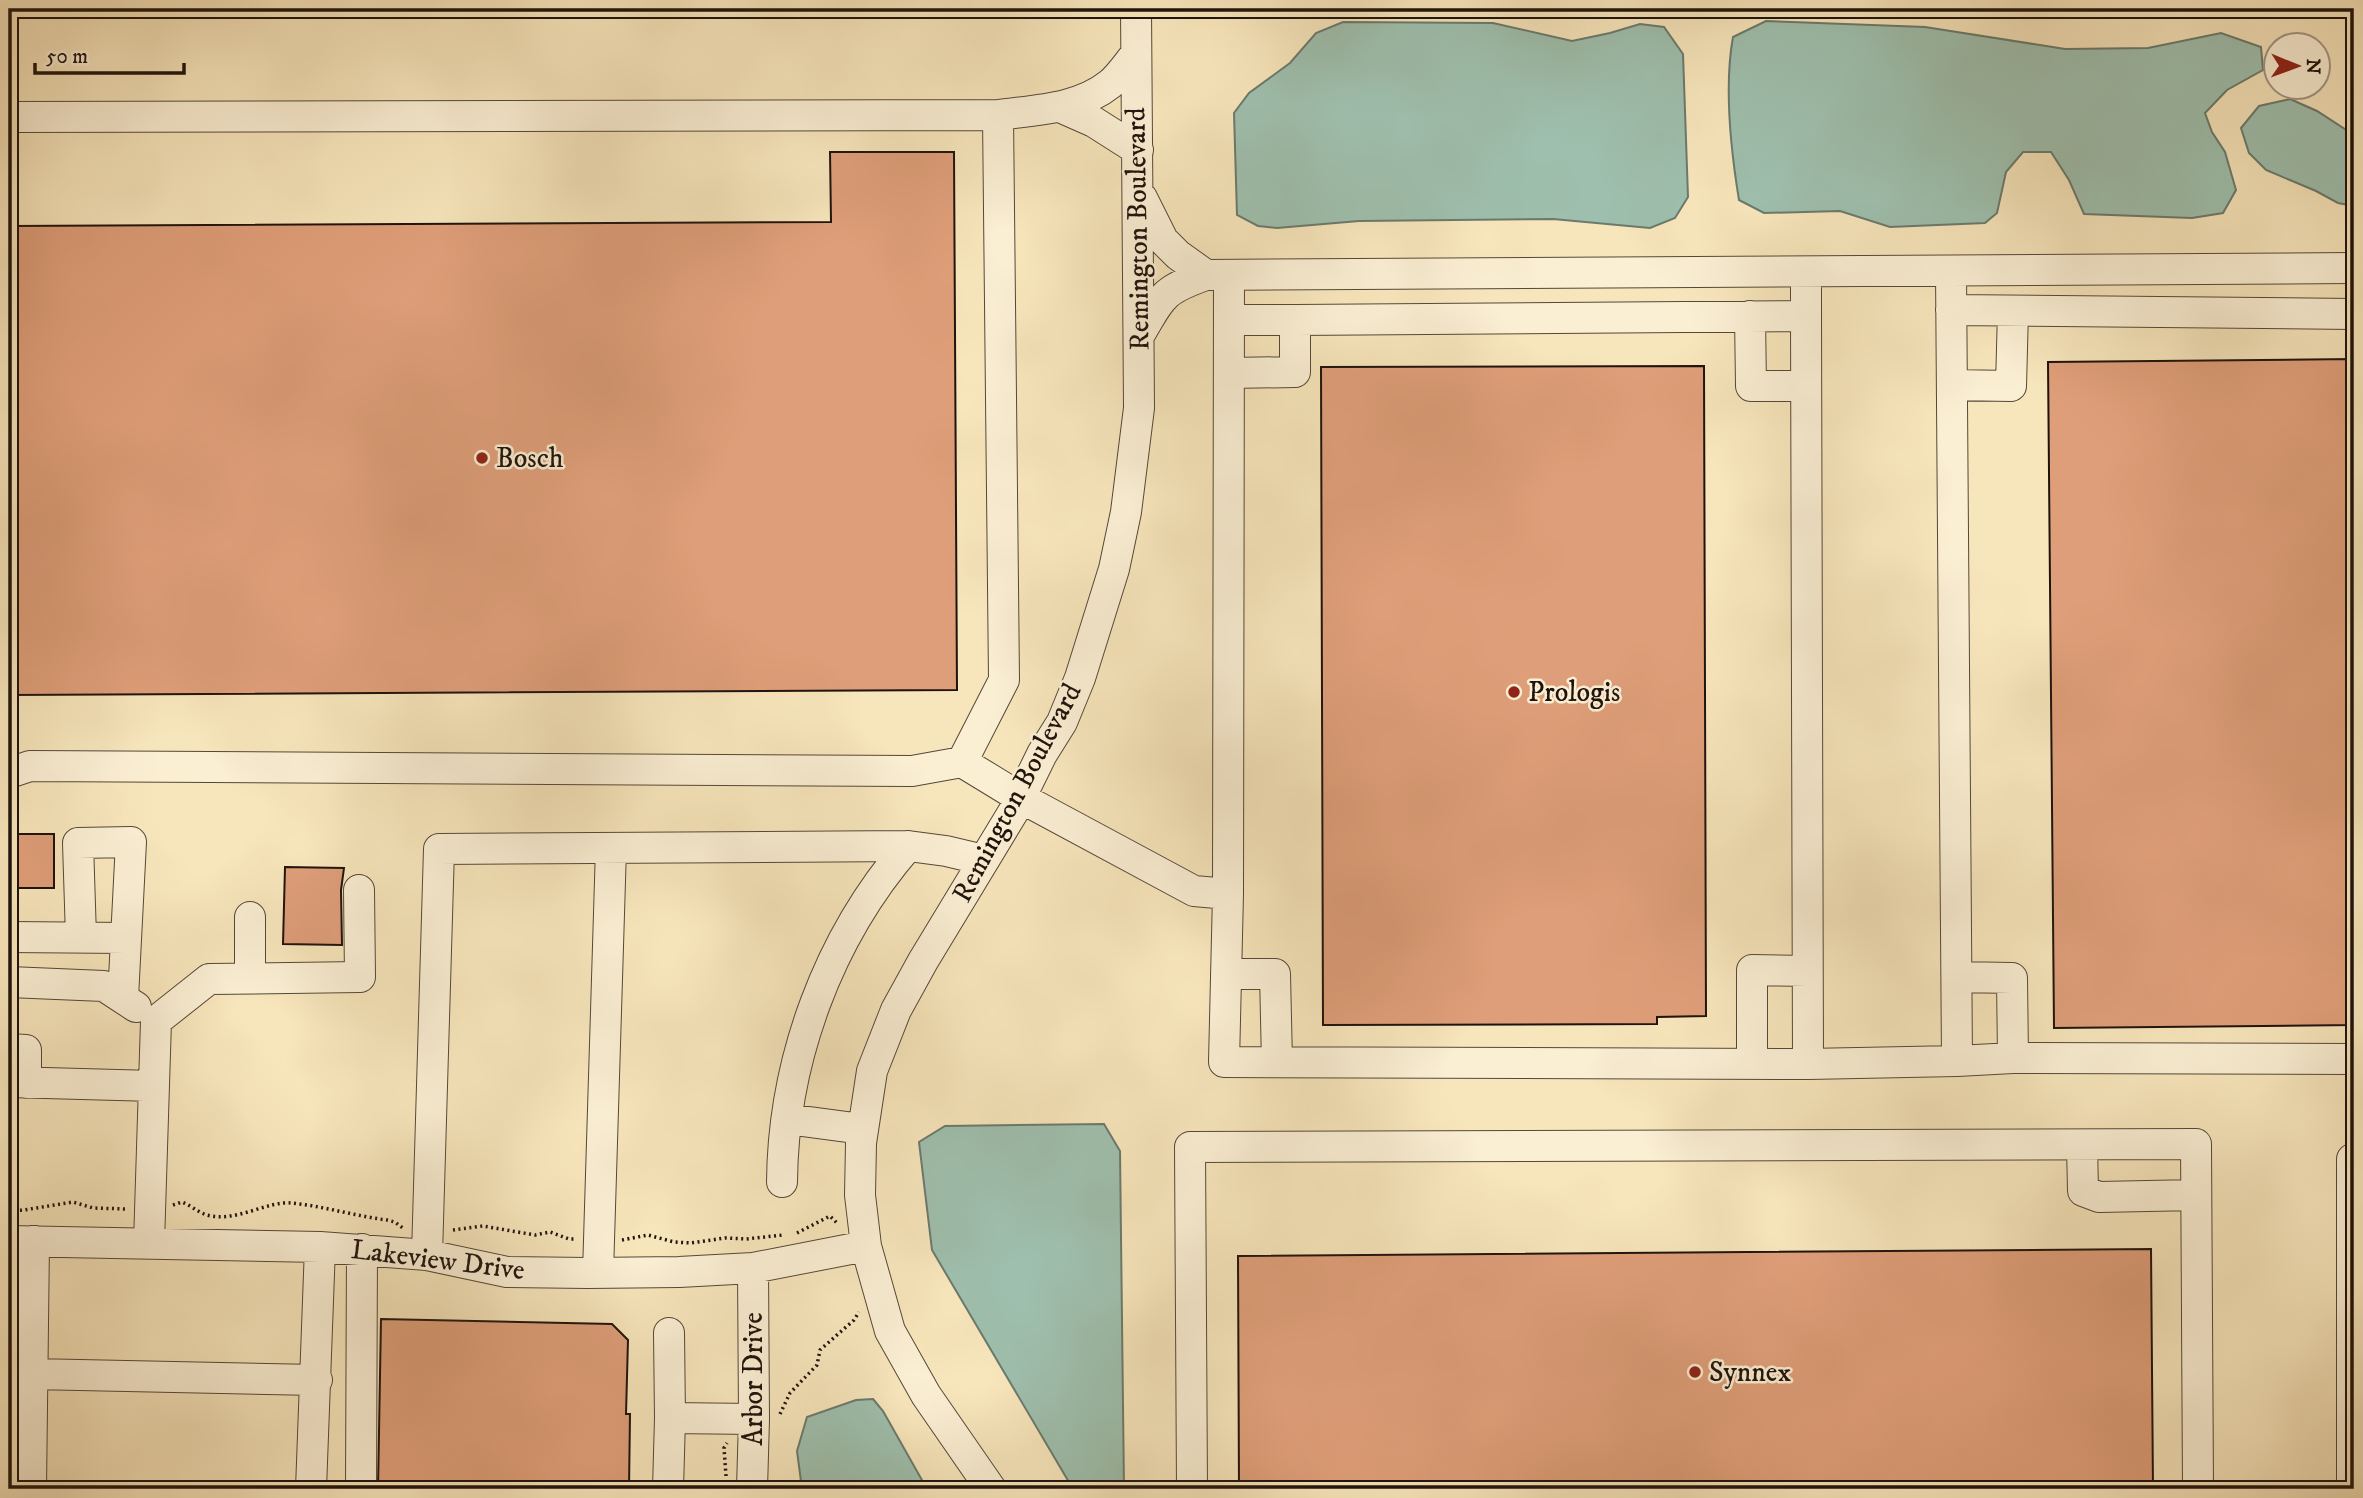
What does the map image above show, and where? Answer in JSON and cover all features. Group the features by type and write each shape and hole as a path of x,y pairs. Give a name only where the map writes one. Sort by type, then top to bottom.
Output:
{"street":[{"name":"Remington Boulevard","path":"991,1489 926,1395 890,1331 866,1246 860,1195 862,1129 872,1070 896,1010 1021,798 1042,754 1062,722 1080,678 1114,569 1126,512 1139,408 1136,9"},
{"path":"9,117 998,115 1060,107 1085,98 1111,83 1136,54"},
{"path":"1060,107 1094,122 1138,150"},
{"path":"962,762 1004,680 998,115"},
{"path":"1138,191 1163,240 1178,255 1217,275 1228,320 1228,894 1224,1062 1808,1064 2013,1058 2354,1059"},
{"path":"1140,334 1160,299 1178,285 1217,275 2354,268"},
{"path":"1951,271 1957,1060"},
{"path":"1806,272 1808,1064"},
{"path":"1951,310 2354,314"},
{"path":"1952,385 2011,386 2013,311"},
{"path":"1750,316 1751,386 1806,386"},
{"path":"1228,320 1806,316"},
{"path":"1229,373 1295,372 1295,320"},
{"path":"9,773 30,766 912,771 962,762 1021,798 1194,891 1228,894"},
{"path":"81,937 78,843 131,842 122,998"},
{"path":"782,1182 782,1149 793,1072 814,1005 846,937 882,876 908,846"},
{"path":"427,1255 439,849 908,846 984,860"},
{"path":"598,1273 611,848"},
{"path":"156,1020 209,979 360,977 359,890"},
{"path":"250,917 250,978"},
{"path":"9,937 126,938"},
{"path":"1752,1064 1752,970 1807,971"},
{"path":"1226,974 1275,974 1277,1062"},
{"path":"1957,977 2012,978 2013,1058"},
{"path":"9,982 104,986 156,1020"},
{"path":"149,1243 156,1020"},
{"path":"9,1049 26,1050 17,1083 154,1086"},
{"path":"787,1119 862,1129"},
{"path":"1192,1489 1190,1147 2196,1144 2198,1489"},
{"path":"2082,1145 2083,1191 2099,1197 2196,1195"},
{"path":"2352,1489 2354,1159"},
{"path":"22,1241 21,1318 32,1374 20,1433 31,1489"},
{"name":"Lakeview Drive","path":"22,1241 362,1249 427,1255 507,1272 598,1273 753,1268 866,1246"},
{"path":"312,1489 320,1247"},
{"path":"361,1489 362,1249"},
{"name":"Arbor Drive","path":"752,1489 766,1421 753,1268"},
{"path":"668,1333 668,1489"},
{"path":"32,1374 317,1380"},
{"path":"670,1418 766,1421"}],"path":[{"path":"766,1421 780,1412 790,1393 817,1365 820,1350 854,1320 859,1311 858,1302"}],"shaded area":[{"path":"1766,21 1925,27 2065,49 2148,48 2221,33 2261,47 2262,71 2227,90 2205,113 2212,132 2225,152 2236,190 2223,213 2192,218 2084,214 2069,180 2051,152 2023,152 2006,172 1997,213 1985,223 1890,227 1840,211 1764,213 1739,200 1731,140 1729,97 1733,37"},
{"path":"1343,22 1493,23 1572,41 1640,24 1664,27 1683,54 1688,197 1675,218 1650,228 1553,219 1359,221 1277,228 1258,226 1237,215 1234,113 1249,93 1290,63 1316,33"},
{"path":"2277,102 2297,102 2317,111 2354,135 2354,206 2338,203 2266,170 2249,153 2241,128 2259,106"},
{"path":"1104,1124 1120,1151 1124,1489 1073,1489 932,1250 919,1142 945,1126"},
{"path":"873,1399 883,1411 927,1489 802,1489 797,1451 807,1417 856,1400"}],"building":[{"name":"Bosch","path":"830,152 954,152 957,690 9,695 9,226 831,222"},
{"path":"2354,359 2354,1025 2054,1028 2048,362"},
{"name":"Prologis","path":"1704,366 1706,1016 1657,1017 1657,1024 1323,1025 1321,367"},
{"path":"9,834 54,834 54,888 9,888"},
{"path":"285,867 344,868 341,890 342,945 283,944"},
{"name":"Synnex","path":"2151,1249 2153,1489 1239,1489 1238,1256"},
{"path":"381,1319 612,1324 628,1340 626,1414 630,1414 629,1489 378,1489"}],"place":[{"name":"Bosch","path":"482,458"},
{"name":"Prologis","path":"1514,692"},
{"name":"Synnex","path":"1695,1372"}]}
